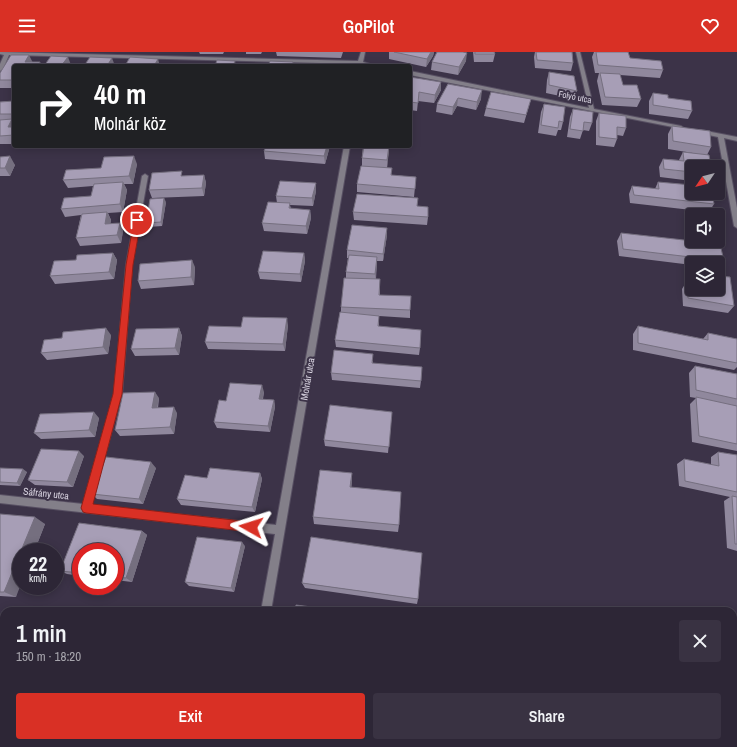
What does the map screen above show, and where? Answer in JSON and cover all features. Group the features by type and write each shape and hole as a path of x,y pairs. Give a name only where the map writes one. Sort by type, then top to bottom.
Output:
{"street":[{"path":"0,53 8,52 334,64"},
{"path":"0,69 8,52"},
{"path":"361,64 363,52"},
{"path":"578,52 592,110"},
{"name":"Folyó utca","path":"412,73 737,139"},
{"path":"721,136 737,226"},
{"name":"Molnár utca","path":"267,607 347,148"},
{"path":"86,508 118,394 130,265 145,176"},
{"name":"Sáfrány utca","path":"0,499 281,530"}],"building":[{"path":"394,52 431,52 427,59"},
{"path":"437,52 467,53 459,67 432,62"},
{"path":"475,52 494,52 495,54 475,54"},
{"path":"536,52 572,52 573,63 537,60"},
{"path":"596,52 628,52 630,58 661,61 663,70 598,65"},
{"path":"11,55 29,55 25,62 40,62 39,64 12,64 12,80 0,80 0,73"},
{"path":"51,56 68,57 63,64 45,64"},
{"path":"90,57 112,58 108,64 85,64"},
{"path":"130,57 158,59 155,64 126,64"},
{"path":"217,60 235,61 234,64 216,64"},
{"path":"270,61 293,62 292,64 269,64"},
{"path":"549,72 574,76 577,91 549,85"},
{"path":"600,73 620,74 623,85 637,85 641,99 605,97"},
{"path":"412,77 441,82 435,95 419,92 418,103 412,102"},
{"path":"448,84 482,90 477,102 458,98 453,107 437,104"},
{"path":"491,92 531,99 526,115 486,108"},
{"path":"653,93 668,95 668,98 691,101 692,111 653,105"},
{"path":"12,101 12,114 0,114 0,102"},
{"path":"544,104 565,107 563,122 559,121 558,128 541,125"},
{"path":"573,109 593,112 592,123 584,122 583,131 570,129"},
{"path":"599,113 626,116 626,128 617,127 617,139 599,137"},
{"path":"12,119 8,127 12,127 12,135 0,136 0,120"},
{"path":"672,126 710,131 711,147 673,141"},
{"path":"265,148 326,148 324,156 264,151"},
{"path":"364,148 389,148 387,160 362,158"},
{"path":"683,152 709,155 710,160 685,160 685,171 664,169 663,159 684,161"},
{"path":"10,156 5,168 0,168 0,157"},
{"path":"134,156 129,176 63,180 66,170 101,168 104,157"},
{"path":"361,166 392,168 391,175 416,177 415,189 357,184"},
{"path":"182,171 181,176 204,175 202,188 149,190 152,173"},
{"path":"280,181 316,183 312,198 276,196"},
{"path":"123,182 120,204 61,209 64,198 91,196 94,184"},
{"path":"658,182 685,184 685,200 713,200 714,204 634,195 632,186 659,189"},
{"path":"357,194 418,198 417,206 428,207 428,217 353,212"},
{"path":"164,198 161,222 146,223 150,199"},
{"path":"268,202 290,203 289,208 310,210 306,226 262,223"},
{"path":"107,212 105,224 120,223 117,235 76,238 82,214"},
{"path":"352,225 387,228 383,254 347,250"},
{"path":"621,233 685,240 685,248 721,248 723,256 685,256 623,249"},
{"path":"263,251 304,253 300,274 258,272"},
{"path":"113,253 109,272 50,276 54,261 76,260 77,255"},
{"path":"349,255 377,257 375,274 346,272"},
{"path":"192,260 191,277 138,281 140,264"},
{"path":"725,277 730,277 734,306 688,298 688,296 725,296"},
{"path":"344,278 380,279 379,295 411,296 410,310 341,307"},
{"path":"340,312 379,316 378,326 421,330 420,348 335,340"},
{"path":"243,317 287,318 283,344 205,342 209,326 241,327"},
{"path":"638,326 708,340 708,333 737,339 737,363 638,343"},
{"path":"106,328 103,347 41,353 44,340 62,338 63,332"},
{"path":"179,328 175,348 131,349 136,329"},
{"path":"334,350 373,354 372,363 422,367 421,381 331,373"},
{"path":"695,366 737,374 737,399 696,390"},
{"path":"230,383 262,385 259,399 274,400 268,426 214,422 219,400 226,401"},
{"path":"155,392 152,408 174,407 170,427 115,430 123,393"},
{"path":"696,397 737,406 737,444 699,436"},
{"path":"330,405 392,412 389,447 324,440"},
{"path":"94,412 89,430 34,433 40,414"},
{"path":"41,449 79,451 67,482 28,480"},
{"path":"718,452 737,455 737,492 685,481 684,459 719,466"},
{"path":"106,457 151,462 139,499 92,494"},
{"path":"0,468 23,469 17,483 0,482"},
{"path":"210,468 260,473 252,507 177,499 185,475 207,478"},
{"path":"320,470 352,473 350,487 401,492 399,525 313,517"},
{"path":"732,496 737,497 737,544 735,544"},
{"path":"0,514 35,517 24,543 12,543 12,573 4,592 0,592"},
{"path":"79,523 142,531 126,578 124,578 124,543 72,543 72,572 64,571 64,561"},
{"path":"197,537 242,542 231,588 185,582"},
{"path":"311,537 422,553 418,599 302,583"},
{"path":"296,605 312,607 296,607"}],"route":[{"path":"137,220 130,265 118,394 86,508 251,527"}]}
